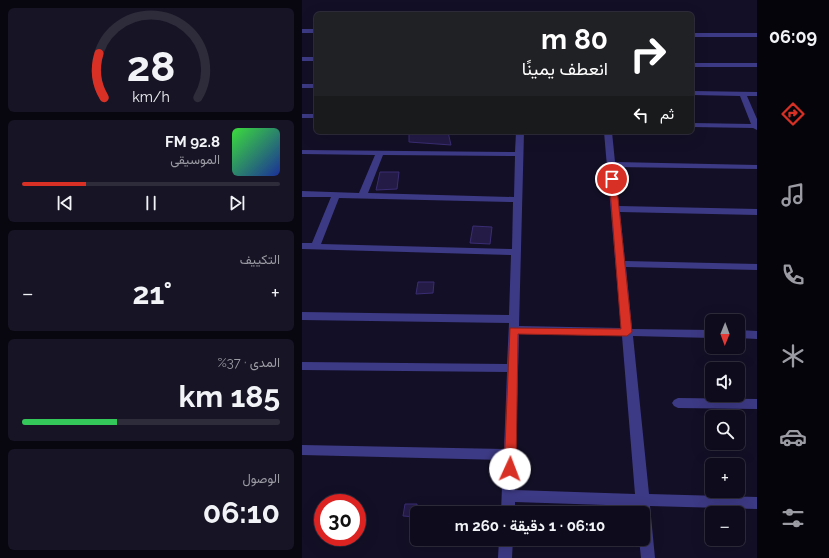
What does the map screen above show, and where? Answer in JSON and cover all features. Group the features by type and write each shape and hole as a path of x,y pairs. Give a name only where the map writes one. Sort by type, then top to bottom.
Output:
{"street":[{"path":"302,31 314,31"},
{"path":"694,35 757,35"},
{"path":"302,59 314,59"},
{"path":"694,65 757,65"},
{"path":"302,86 314,86"},
{"path":"694,93 757,94"},
{"path":"694,125 757,127 743,94"},
{"path":"302,116 314,116"},
{"path":"508,506 520,134"},
{"path":"608,134 648,558"},
{"path":"302,152 380,154 519,154"},
{"path":"363,195 380,154"},
{"path":"611,164 757,167"},
{"path":"302,194 518,200"},
{"path":"315,247 336,195"},
{"path":"615,209 757,212"},
{"path":"302,246 516,252"},
{"path":"620,264 757,267"},
{"path":"302,316 514,318"},
{"path":"514,330 705,334"},
{"path":"745,334 757,335"},
{"path":"302,366 513,368"},
{"path":"678,403 757,404"},
{"path":"302,450 510,455"},
{"path":"509,496 643,501 757,503"},
{"path":"505,558 506,546"}],"building":[{"path":"409,134 448,134 451,145 409,142"},
{"path":"380,172 399,172 397,189 376,190"},
{"path":"473,226 492,227 490,244 470,243"},
{"path":"418,282 434,282 433,293 416,294"},
{"path":"405,504 417,504 417,506 410,506 410,516 403,516"}],"route":[{"path":"510,469 514,330 627,332 612,179"}]}
